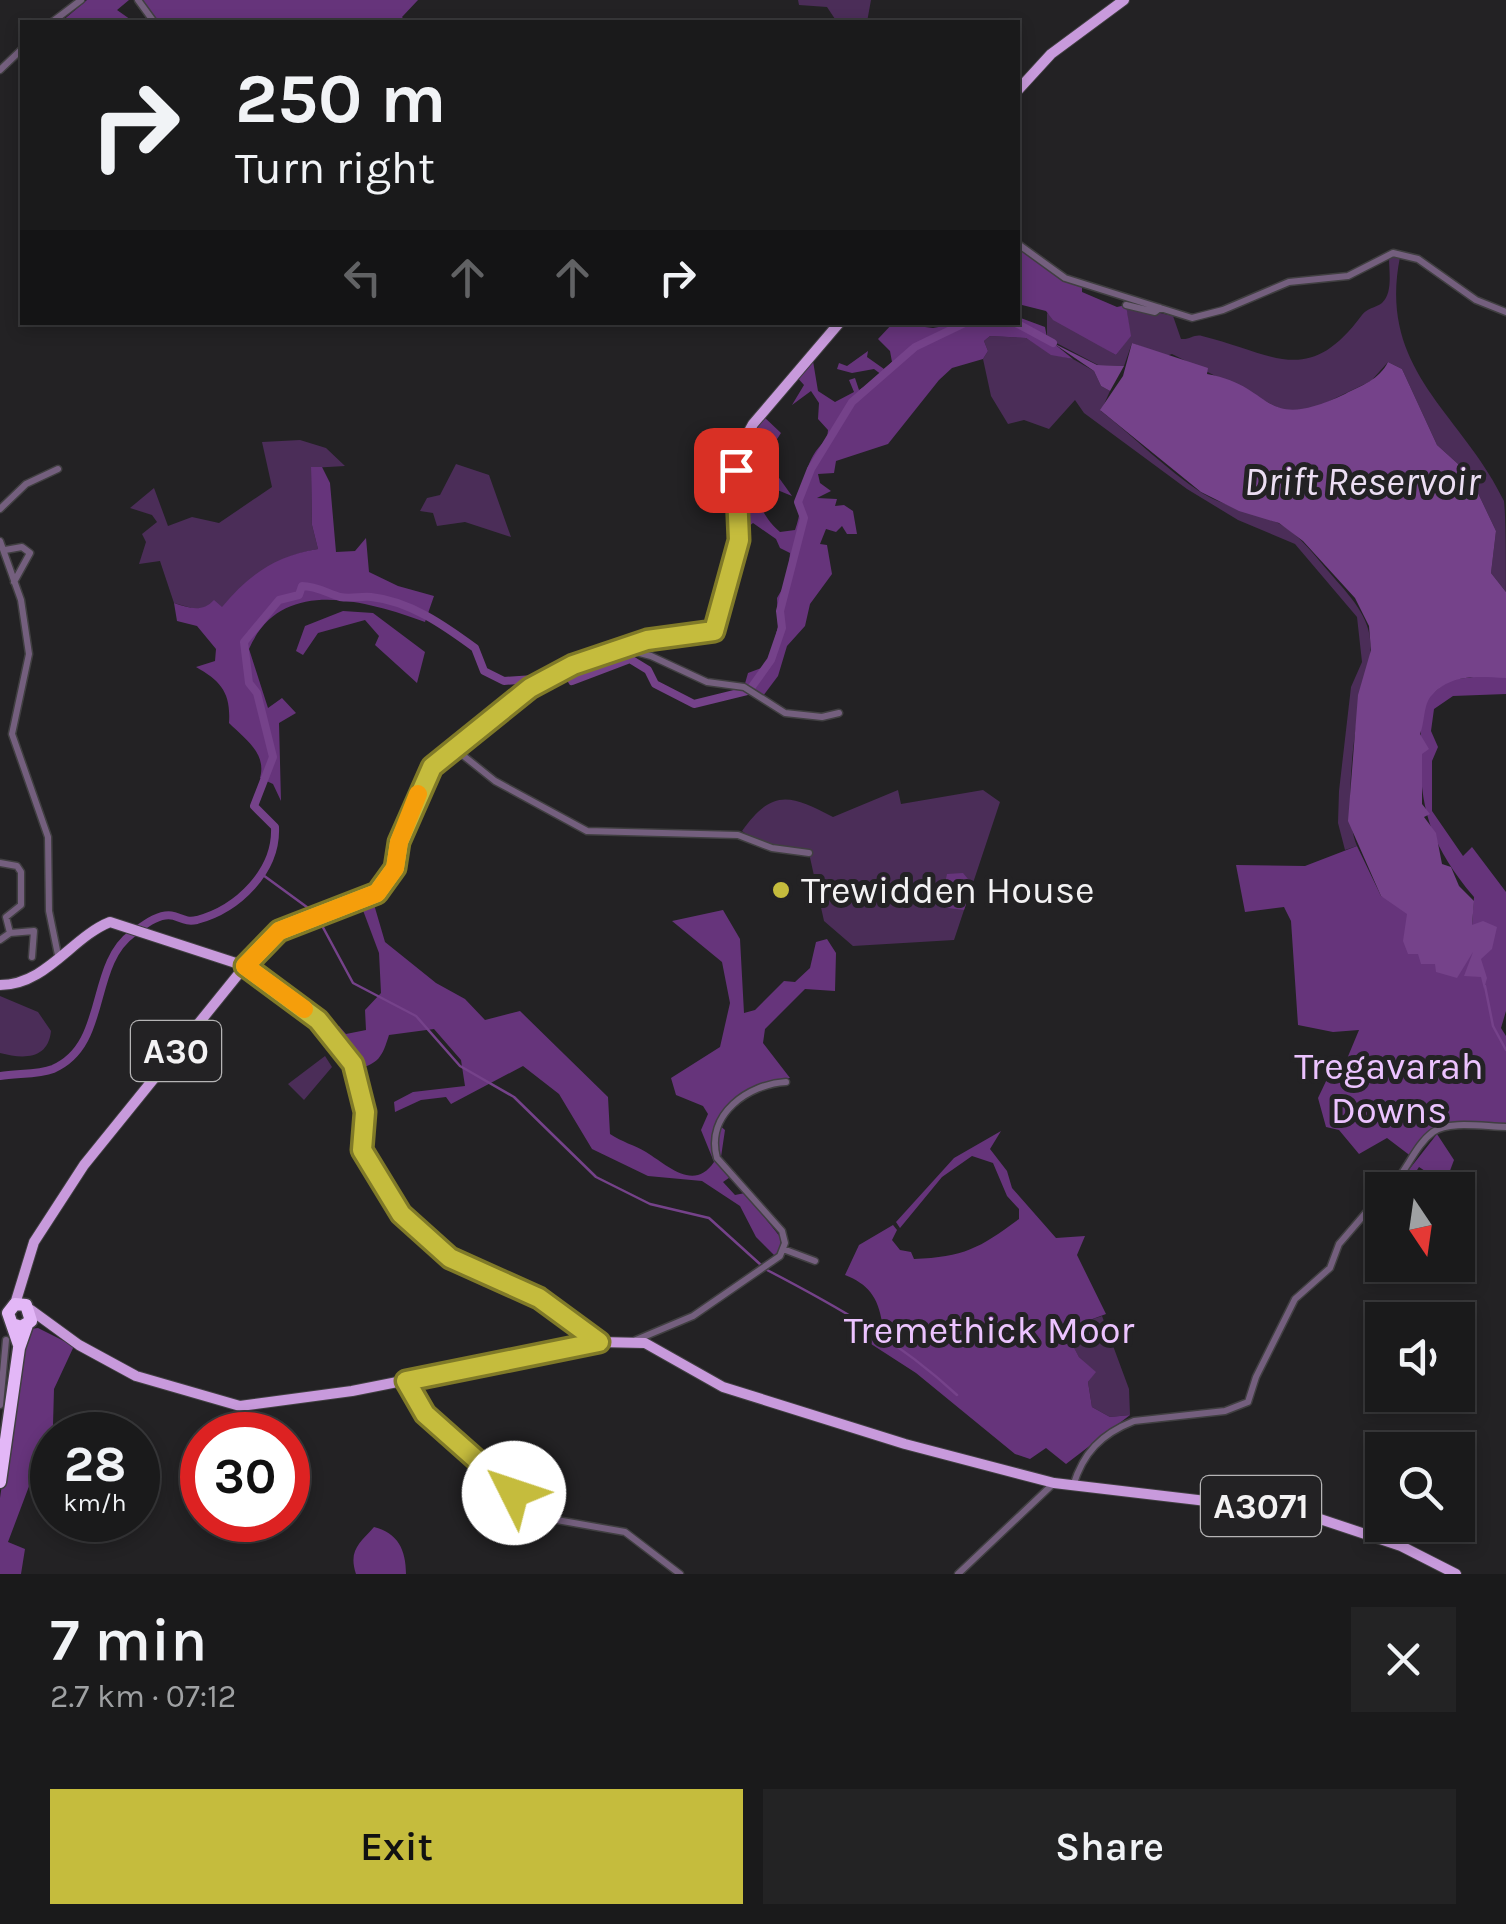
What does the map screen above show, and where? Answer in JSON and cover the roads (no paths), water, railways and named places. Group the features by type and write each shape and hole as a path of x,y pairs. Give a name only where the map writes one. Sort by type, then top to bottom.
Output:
{"highway":[{"name":"A30","path":"0,1482 19,1348 16,1314"}],"main road":[{"path":"1020,88 1050,54 1124,0"},
{"name":"A30","path":"16,1314 34,1242 84,1166 245,966 279,931 366,900 387,882 425,778 538,683 573,665 647,640 714,631 739,540 734,492 742,444 753,424 837,325"},
{"path":"0,985 12,985 59,960 94,928 110,922 245,966 318,1020 353,1064 365,1112 362,1150 401,1214 450,1258 539,1298 599,1342"},
{"path":"16,1314 52,1327 136,1376 240,1406 302,1400 599,1342 636,1340"},
{"name":"A3071","path":"636,1340 740,1393 905,1444 1054,1483 1298,1512 1401,1546 1456,1574"}],"street":[{"path":"55,20 81,0"},
{"path":"0,70 20,51"},
{"path":"1020,245 1066,278 1192,318 1289,282 1348,276 1393,253 1418,258 1476,300 1506,312"},
{"path":"1126,305 1154,312 1160,308"},
{"path":"0,510 26,484 58,469"},
{"path":"0,541 24,614 29,664 12,734 48,837 50,911 59,960"},
{"path":"6,550 22,546 30,552 14,582"},
{"path":"624,649 651,656 703,680 744,687 785,713 822,717 840,712"},
{"path":"455,749 495,781 587,832 674,837 738,834 772,848 809,853"},
{"path":"0,864 17,866 21,872 21,905 6,918 10,933"},
{"path":"0,940 10,933 34,931 32,956"},
{"path":"636,1340 692,1316 764,1268 783,1249 782,1232 718,1158 714,1148 731,1105 742,1094 766,1082 786,1082"},
{"path":"1406,1172 1433,1132 1444,1127 1506,1127"},
{"path":"1073,1486 1082,1458 1120,1426 1225,1411 1248,1402 1295,1299 1330,1268 1339,1244 1365,1215"},
{"path":"783,1249 815,1261"},
{"path":"0,1404 6,1340"},
{"path":"406,1381 425,1414 551,1519 624,1532 680,1574"},
{"path":"958,1574 1054,1483"}],"water":[{"path":"1053,343 1097,365 1124,366 1110,391 1101,386 1094,371"},
{"name":"Drift Reservoir","path":"1132,343 1208,368 1207,374 1229,380 1282,408 1317,405 1345,394 1375,378 1388,362 1402,369 1437,445 1468,473 1496,531 1491,573 1506,592 1506,678 1457,680 1429,699 1420,734 1429,749 1422,754 1422,804 1430,814 1424,817 1436,833 1442,864 1451,867 1459,886 1474,901 1472,925 1483,921 1497,927 1492,949 1481,959 1487,978 1484,989 1481,977 1464,976 1473,952 1457,978 1436,972 1435,964 1421,964 1418,954 1408,954 1403,941 1407,914 1381,896 1348,821 1358,695 1371,650 1369,626 1355,598 1303,541 1279,523 1239,511 1201,492 1100,410 1123,376"}],"waterway":[{"path":"751,688 771,660 782,628 780,611 804,518 798,502 811,469 852,402 915,347 961,325"},
{"path":"1020,325 1053,343"},
{"path":"0,1076 47,1071 71,1058 91,1024 109,964 133,933 163,916 190,921 212,915 240,897 262,873 274,843 275,827 254,806 273,757 257,693 249,683 244,642 279,600 299,595 302,586 340,597 385,599 439,623 475,648 484,671 504,681 534,679"},
{"path":"572,681 630,659 648,670 655,684 694,704 747,691"},
{"path":"263,875 315,913"},
{"path":"319,920 353,983 416,1016 460,1066 514,1097 596,1177 650,1204 709,1218 761,1265"},
{"path":"1485,986 1493,1026 1506,1050"},
{"path":"767,1270 866,1326 957,1395"}],"place":[{"name":"Trewidden House","path":"781,890"}],"park label":[{"name":"Tregavarah Downs","path":"1389,1088"},
{"name":"Tremethick Moor","path":"989,1330"}]}
